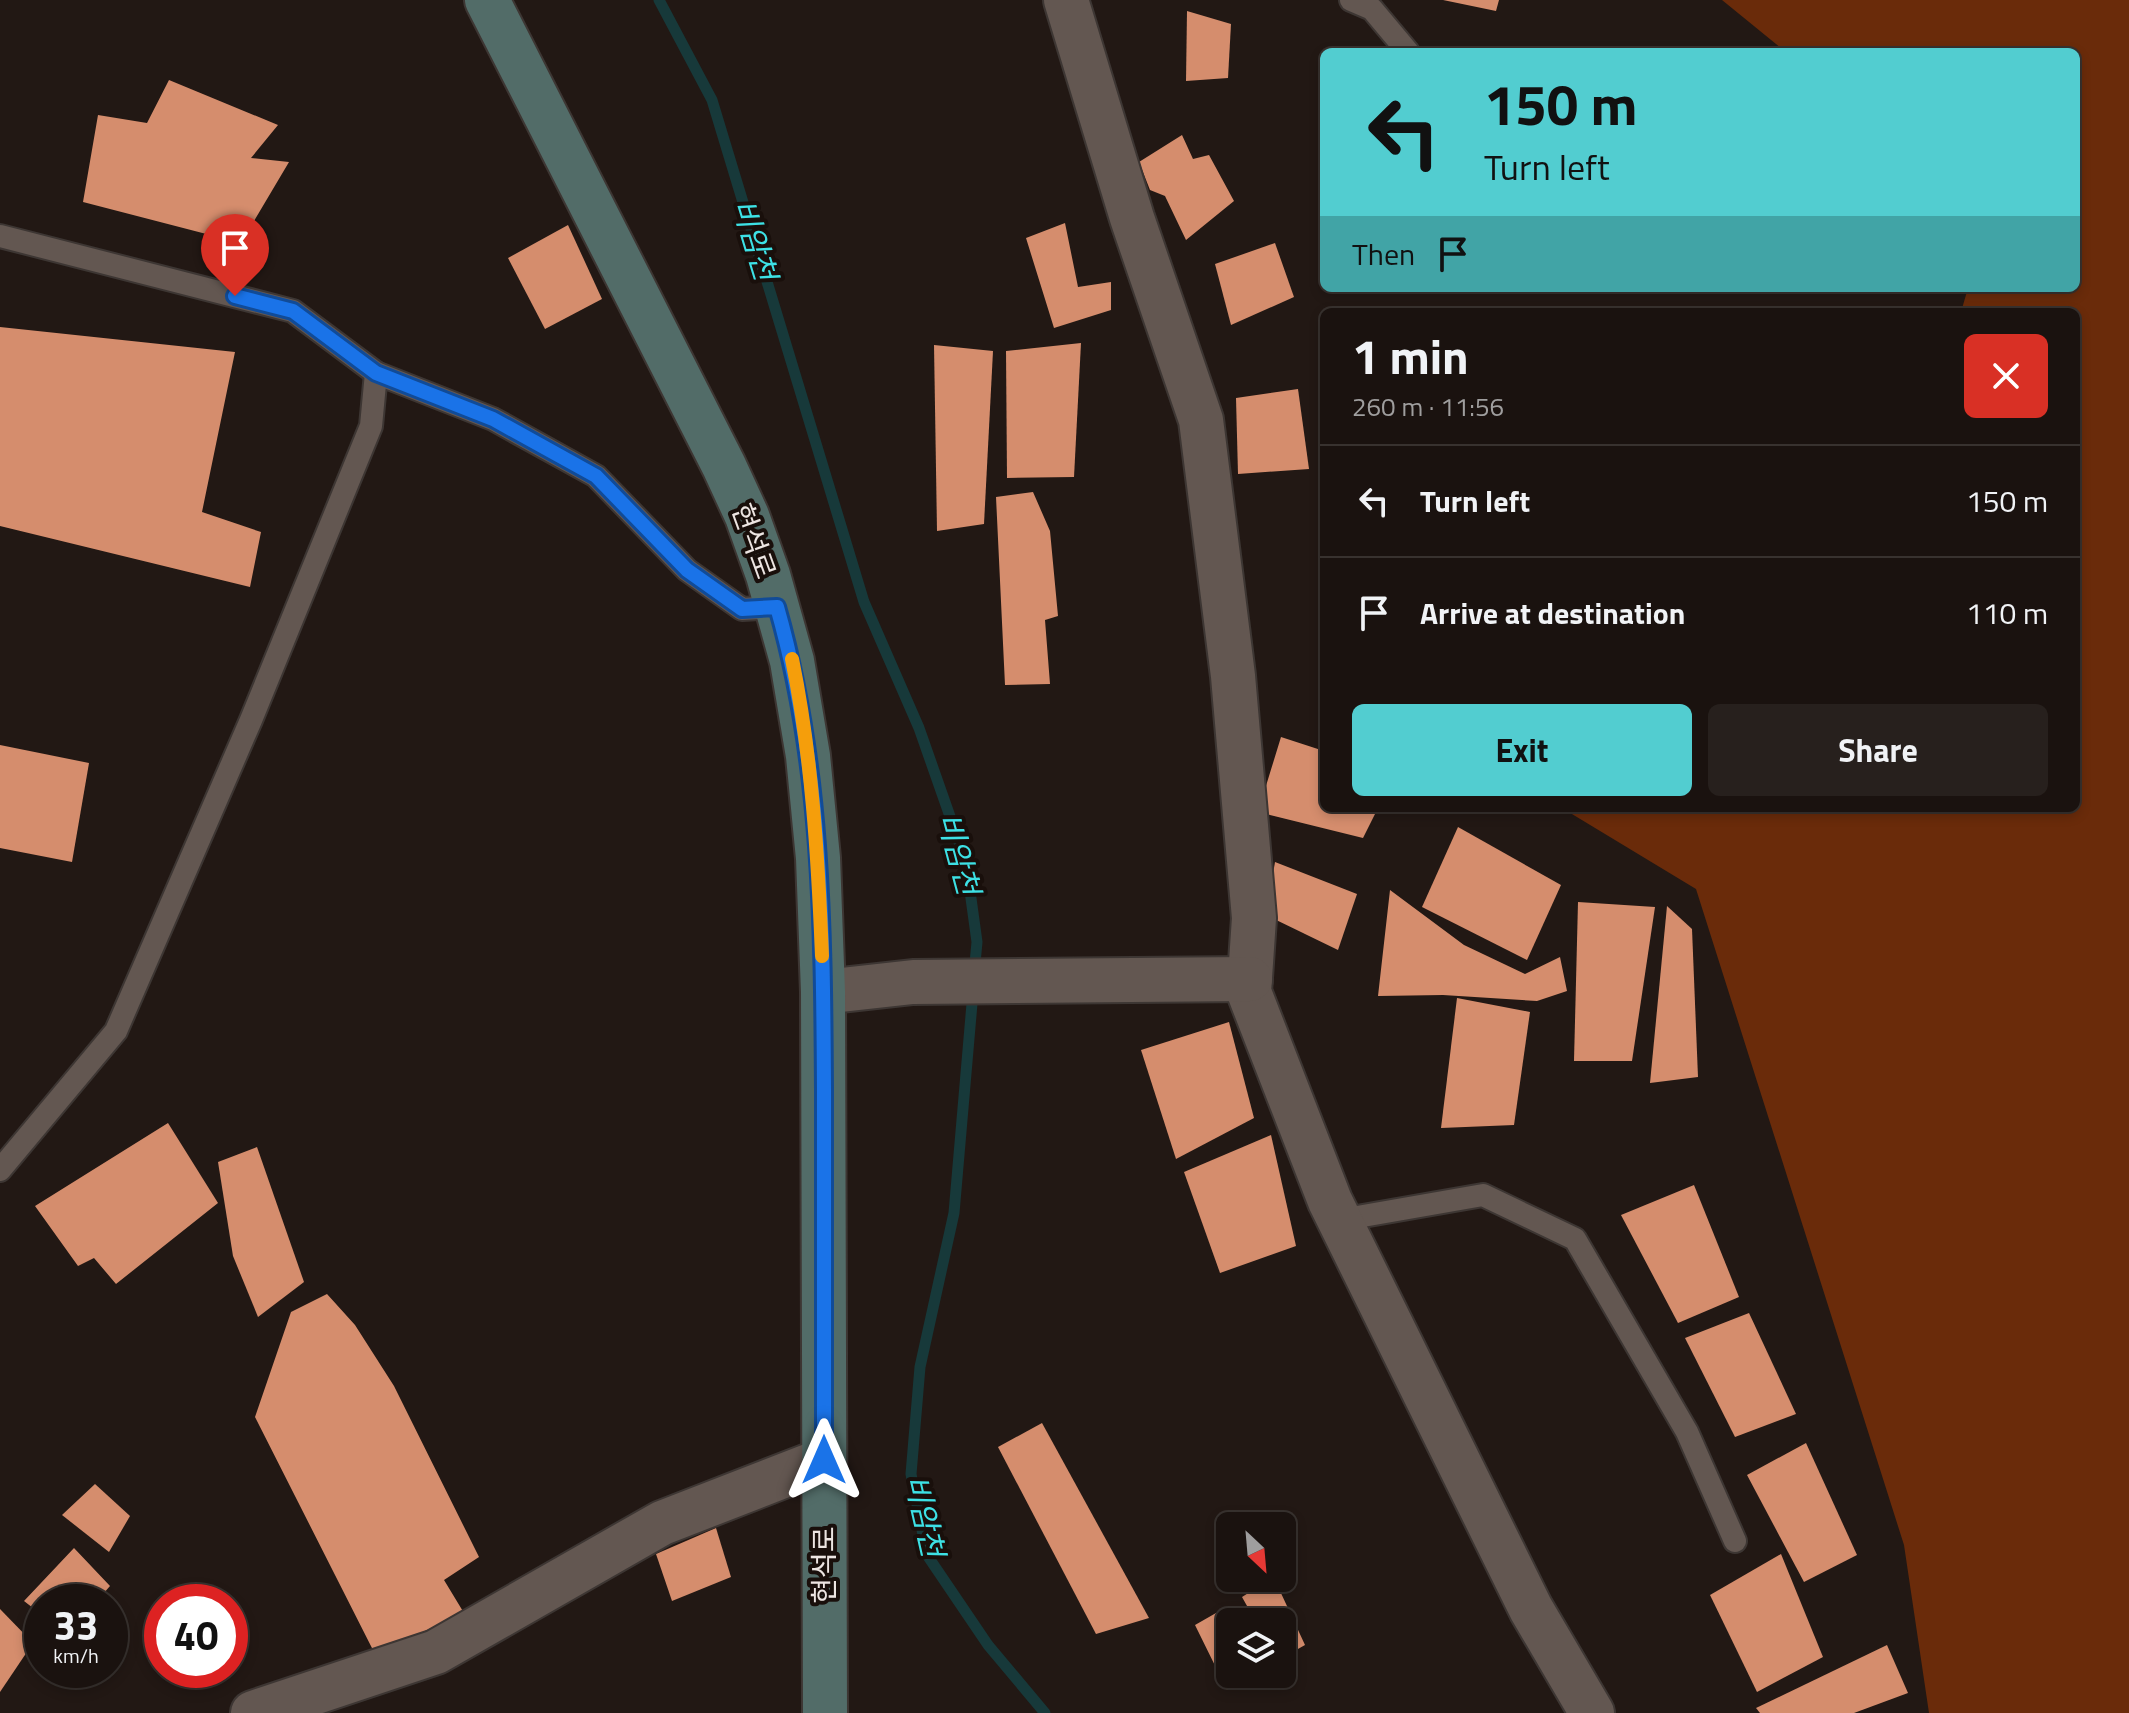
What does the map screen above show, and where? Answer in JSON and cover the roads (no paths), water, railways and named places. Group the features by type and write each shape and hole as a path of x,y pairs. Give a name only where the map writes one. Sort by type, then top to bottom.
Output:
{"street":[{"name":"현석로","path":"487,0 724,466 747,516 768,575 792,661 808,756 818,858 823,992 825,1713"},
{"path":"1066,0 1132,218 1201,420 1233,676 1254,918 1249,992 1330,1201 1531,1609 1592,1713"},
{"path":"823,992 913,982 1250,979"},
{"path":"253,1713 436,1652 662,1523 824,1460"}],"lane":[{"path":"1351,0 1372,9 1405,48"},
{"path":"0,236 293,311 376,373 493,419 596,476 687,570 742,609 777,607"},
{"path":"0,1170 116,1031 251,720 371,426 376,373"},
{"path":"1340,1220 1483,1195 1575,1239 1687,1432 1735,1541"}],"waterway":[{"name":"비암천","path":"659,0 712,100 864,602 919,728 966,862 977,942 974,974"},
{"name":"비암천","path":"973,992 954,1213 920,1367 911,1474 927,1555 988,1645 1045,1713"}]}
